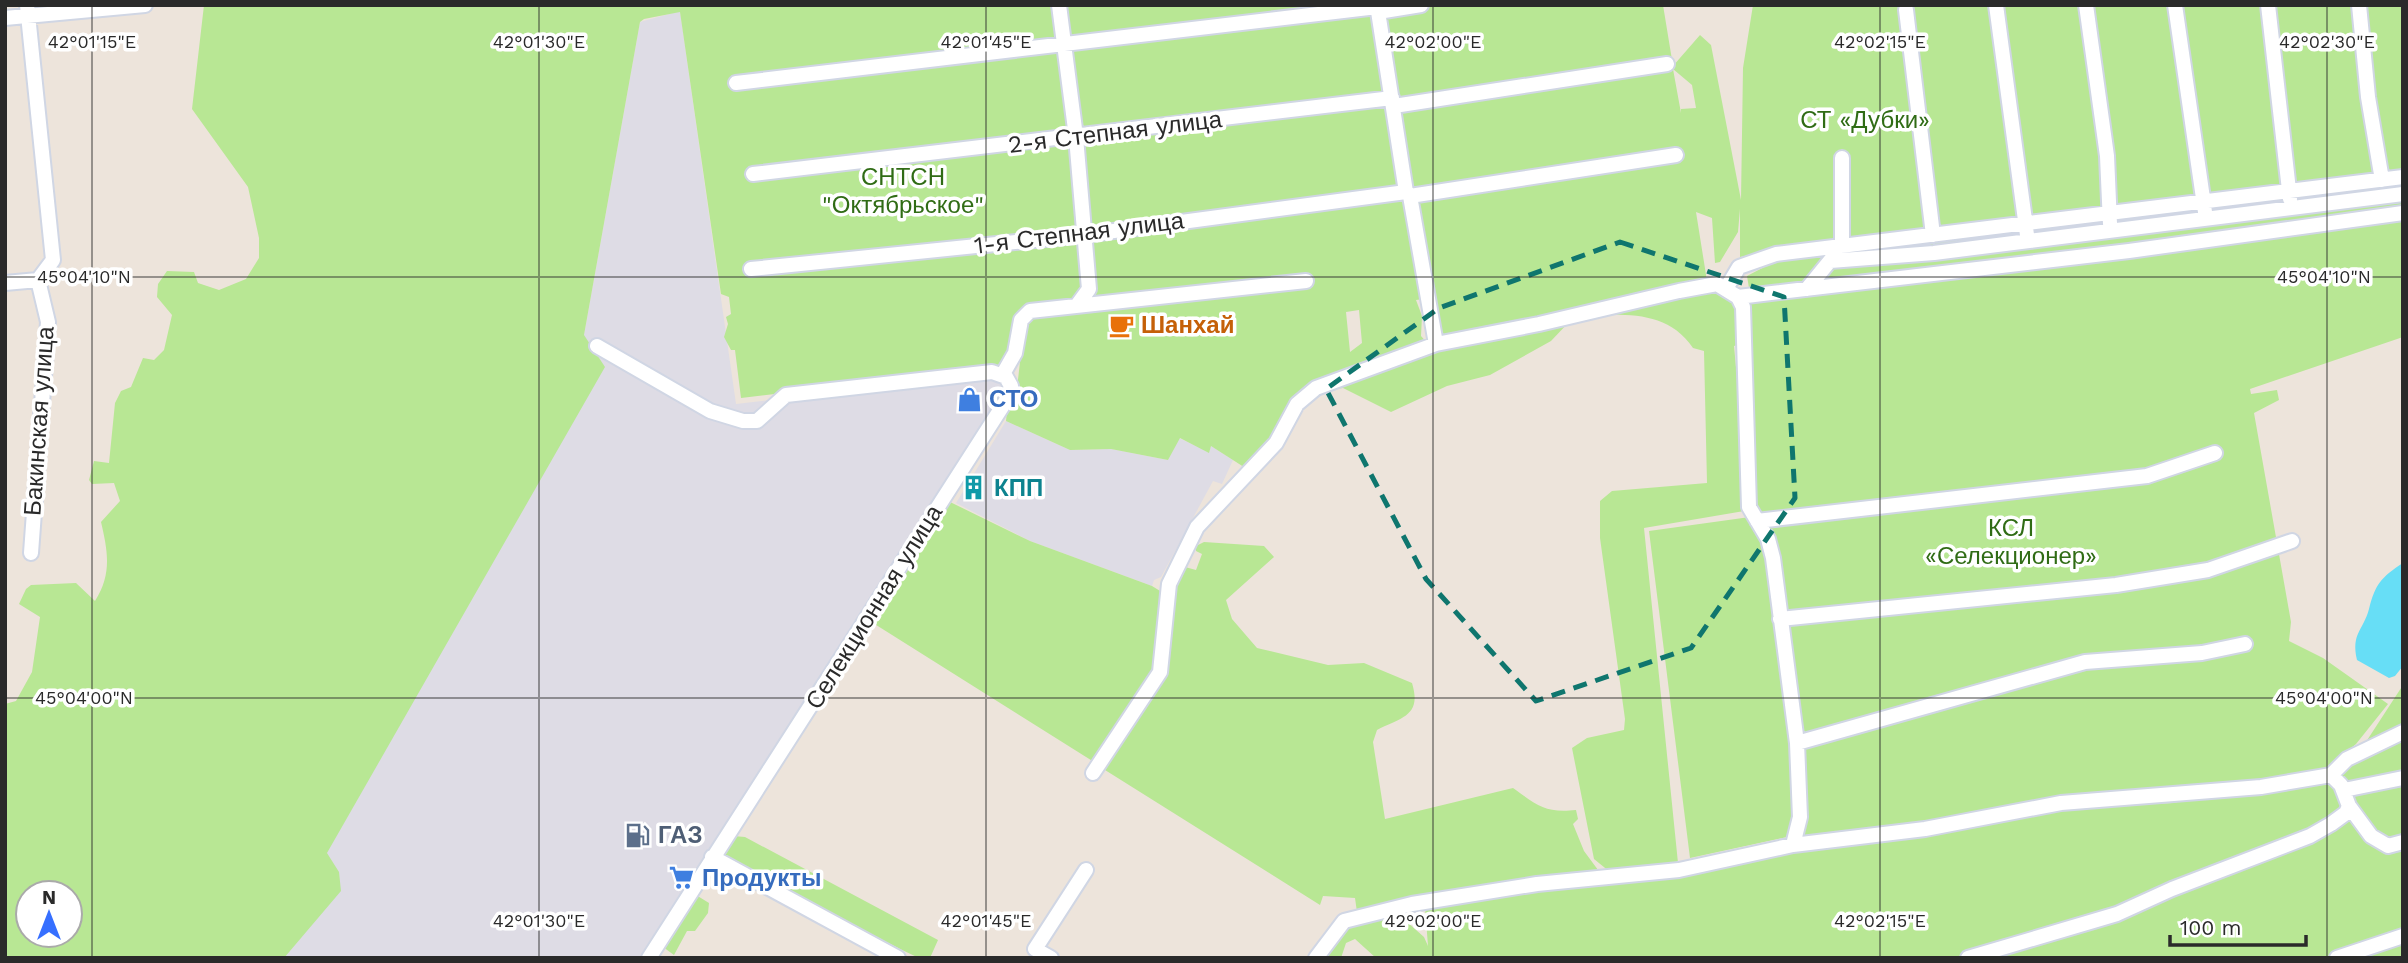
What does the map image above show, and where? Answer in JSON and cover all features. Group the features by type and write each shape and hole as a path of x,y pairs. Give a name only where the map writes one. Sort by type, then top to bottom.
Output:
{"street":[{"path":"5,18 27,10 145,5"},
{"path":"1059,5 1076,137 1089,289 1078,304"},
{"path":"736,83 1421,5"},
{"path":"1996,5 2027,233"},
{"path":"2086,5 2107,156 2110,222"},
{"path":"2175,5 2205,210"},
{"path":"2268,5 2291,208"},
{"path":"2359,5 2368,97 2382,180"},
{"path":"1378,8 1436,344"},
{"path":"5,283 38,280 53,260 27,10"},
{"path":"1906,10 1933,235"},
{"name":"2-я Степная улица","path":"753,174 1393,102 1667,64"},
{"name":"1-я Степная улица","path":"751,269 1084,235 1408,194 1676,155"},
{"path":"1807,289 1842,246 1842,158"},
{"path":"1830,261 1934,253 2027,233 2205,210 2289,191 2403,177"},
{"path":"2205,210 2291,208 2403,194"},
{"path":"1732,292 1807,289 2129,251 2403,213"},
{"path":"1732,292 1739,267 1758,258 1933,235 2027,233"},
{"name":"Бакинская улица","path":"31,553 48,322 38,280"},
{"path":"597,346 710,411 743,421 757,421 786,395 962,374 1003,374 1015,354 1017,333 1024,316 1030,312 1078,304 1306,282"},
{"path":"1093,773 1160,672 1169,584 1197,527 1276,443 1297,404 1316,387 1436,344 1717,284 1732,292 1743,307 1749,508 1768,539 1773,558 1797,743 1800,817 1793,845"},
{"name":"Селекционная улица","path":"649,958 1009,396 1010,382 1003,374"},
{"path":"1757,521 2147,476 2215,453"},
{"path":"1780,619 2116,585 2208,570 2292,541"},
{"path":"1797,743 2085,662 2203,653 2245,644"},
{"path":"1315,958 1344,921 1412,904 1537,884 1679,870 1793,845 1925,829 2061,803 2261,787 2331,775 2358,753 2403,732"},
{"path":"2331,775 2344,790 2348,806 2371,836 2388,845 2403,842"},
{"path":"2344,790 2403,778"},
{"path":"1968,958 2117,914 2172,889 2310,836 2346,813 2348,806"},
{"path":"712,857 898,958"},
{"path":"1051,958 1035,949 1086,870"},
{"path":"2337,958 2403,936"}],"highlighted area":[{"path":"1620,242 1784,297 1795,498 1691,648 1536,701 1426,579 1326,389 1439,308"}],"shaded area":[{"path":"680,11 736,404 991,374 1009,387 646,958 267,958 584,335 640,22"},
{"path":"1006,421 1070,450 1111,449 1168,460 1179,438 1209,452 1211,446 1233,460 1222,484 1213,481 1161,577 1154,580 1152,586 1030,541 956,503"}],"green space":[{"path":"204,5 1663,5 1673,66 1700,35 1711,45 1741,200 1743,68 1753,5 2403,5 2403,172 1803,244 1740,257 1740,209 1738,232 1720,262 1715,263 1712,218 1696,212 1707,281 1433,342 1423,299 1416,300 1422,316 1421,336 1428,344 1315,386 1274,442 1247,469 1211,446 1209,453 1180,438 1168,460 1111,449 1070,450 1006,421 1007,411 1016,397 1020,362 992,368 741,398 735,350 731,350 724,337 728,324 726,317 731,314 729,297 721,294 680,12 644,19 640,22 584,335 605,367 327,853 339,872 341,891 284,958 5,958 5,704 16,701 32,672 40,617 19,604 31,585 76,583 95,601 104,581 107,563 101,522 120,501 114,483 92,484 89,480 94,461 109,463 115,403 121,391 131,387 143,358 154,360 164,350 172,315 157,297 158,284 167,271 194,272 198,283 219,290 246,279 259,258 259,238 248,187 192,109","holes":["1673,69 1692,85 1696,108 1681,109 1681,113","1359,310 1362,343 1350,352 1346,312"]},
{"name":"КСЛ «Селекционер»","path":"2403,181 2403,337 2250,389 2251,394 2277,390 2279,400 2254,413 2291,622 2289,641 2323,658 2388,704 2356,744 2325,770 1914,825 1787,837 1690,858 1649,531 1750,517 1750,510 1644,528 1678,863 1610,872 1594,859 1572,748 1587,738 1624,730 1625,719 1600,538 1600,501 1612,491 1707,483 1704,351 1693,348 1674,328 1663,322 1638,316 1597,315 1717,288 1739,308 1741,344 1734,346 1746,474 1744,300 1770,289 1758,286 1749,288 1747,276 1785,256"},
{"path":"1570,321 1551,341 1490,375 1447,386 1391,412 1343,388 1322,390 1438,348"},
{"path":"948,501 1030,541 1152,586 1165,594 1152,675 1094,762 873,623"},
{"path":"1204,542 1264,546 1274,557 1226,600 1232,619 1257,648 1328,665 1364,663 1412,683 1412,709 1402,718 1377,730 1373,742 1385,819 1513,788 1542,807 1576,810 1578,819 1573,824 1584,851 1601,874 1357,912 1355,898 1323,896 1320,905 1105,770 1103,766 1162,674 1173,597 1185,567 1196,570 1202,554 1196,551 1196,546"},
{"path":"2403,685 2403,958 1376,958 1355,939 1346,943 1341,958 1321,958 1345,925 1398,914 1424,937 1428,946 1425,907 2063,809 2172,803 2327,777 2362,748"},
{"path":"733,836 745,837 938,940 930,958 919,958 900,949 722,857"},
{"path":"696,895 709,903 708,913 695,931 687,931 674,955 663,947"}],"water":[{"path":"2403,563 2403,666 2395,676 2389,678 2357,660 2356,644 2377,588 2384,577"}],"place":[{"name":"Шанхай","path":"1121,325"},
{"name":"СТО","path":"969,399"},
{"name":"КПП","path":"974,488"},
{"name":"ГАЗ","path":"638,835"},
{"name":"Продукты","path":"682,878"}],"park label":[{"name":"СТ «Дубки»","path":"1865,120"},
{"name":"СНТСН \"Октябрьское\"","path":"903,191"}]}
